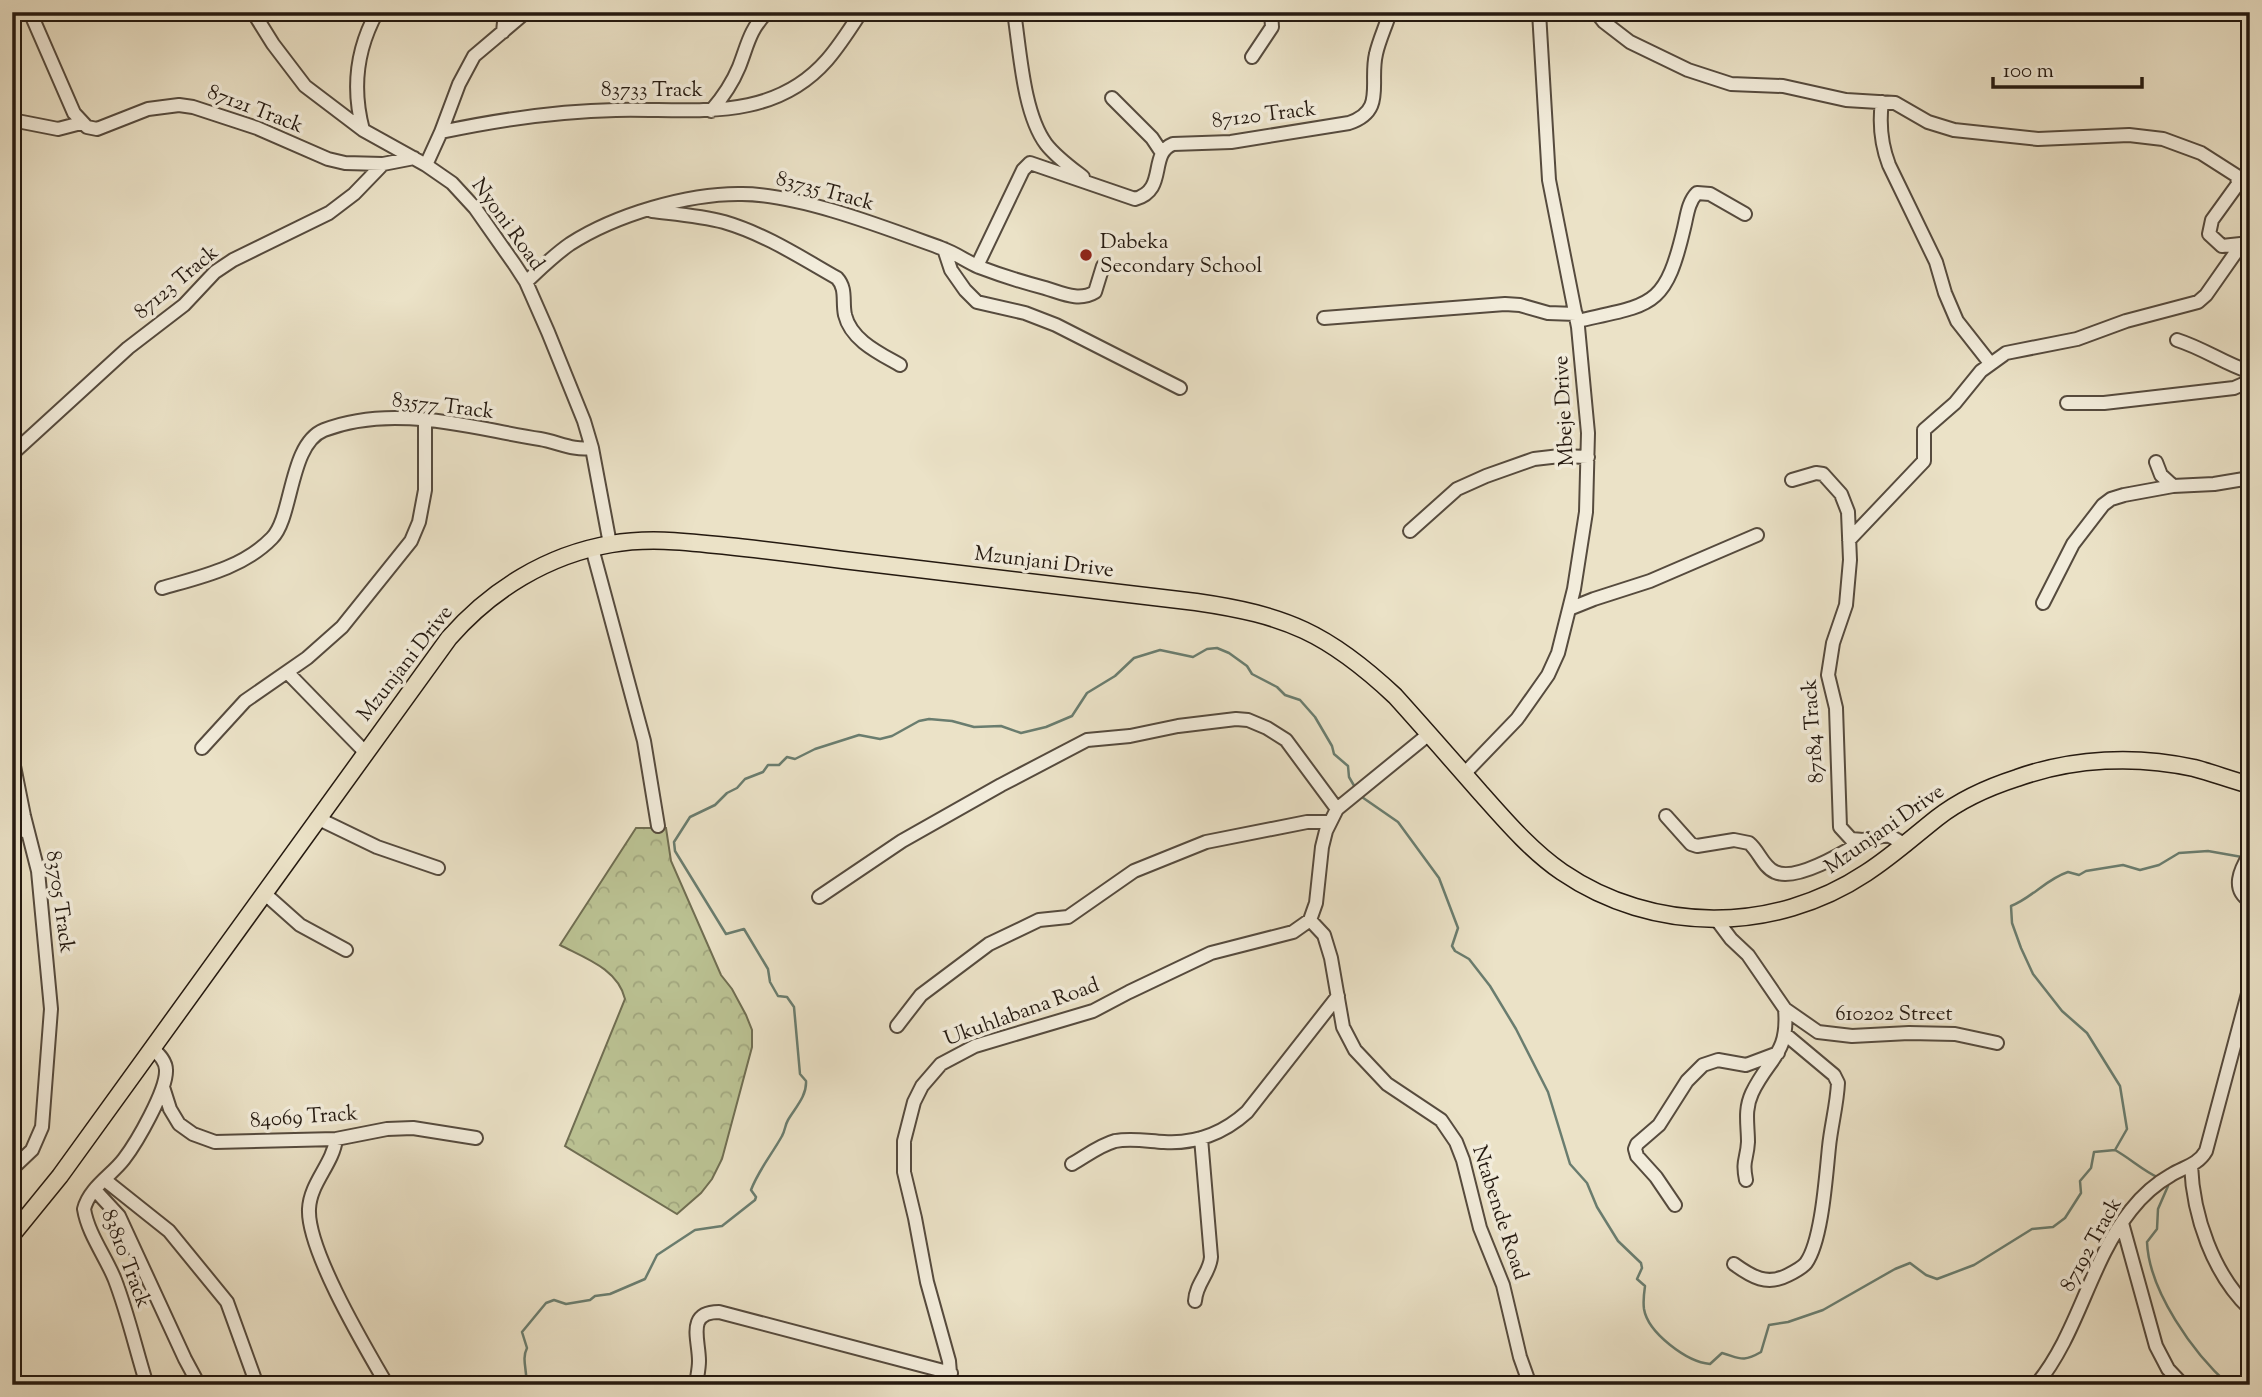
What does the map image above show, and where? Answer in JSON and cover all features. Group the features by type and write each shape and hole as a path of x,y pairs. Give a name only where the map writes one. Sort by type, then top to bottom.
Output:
{"main road":[{"name":"Mzunjani Drive","path":"12,1235 54,1185 441,648 477,609 508,585 541,567 610,544 673,541 1170,599 1258,612 1304,628 1355,660 1395,695 1534,849 1560,871 1607,898 1653,913 1716,919 1760,916 1814,901 1863,876 1906,845 1938,817 1976,794 2054,767 2102,761 2139,761 2195,768 2250,785"}],"street":[{"path":"30,12 74,113 81,122"},
{"name":"Nyoni Road","path":"253,12 305,86 363,130 420,161 466,196 526,282 592,448 610,544"},
{"path":"363,130 358,105 358,68 368,30 377,12"},
{"path":"503,32 505,12"},
{"path":"420,161 441,132 458,84 470,62 480,49 526,12"},
{"path":"711,111 734,78 751,31 767,12"},
{"name":"83733 Track","path":"441,132 505,120 597,110 711,111 755,104 797,85 825,62 861,12"},
{"path":"1014,12 1029,102 1041,137 1062,161 1094,186"},
{"path":"1252,57 1272,27 1271,12"},
{"name":"87120 Track","path":"1162,153 1173,144 1231,142 1349,123 1363,117 1373,104 1375,60 1390,12"},
{"name":"Mbeje Drive","path":"1464,774 1517,719 1535,695 1558,653 1583,544 1588,457 1577,318 1549,180 1539,12"},
{"path":"1596,12 1604,22 1630,42 1688,69 1731,84 1783,86 1846,100 1895,103 1928,122 1954,130 2038,139 2146,136 2187,146 2237,176 2238,184 2212,220 2209,234 2218,244 2245,244"},
{"path":"977,266 1027,165 1041,165 1135,199 1142,197 1155,183 1162,153 1152,138 1112,98"},
{"path":"1882,102 1881,134 1889,165 1936,262 1957,321 1990,363"},
{"name":"87121 Track","path":"12,120 58,129 81,122 87,127 97,129 148,109 167,106 193,107 257,128 328,159 356,165 420,161"},
{"name":"87123 Track","path":"12,454 128,348 184,305 215,272 233,260 329,213 354,194 383,164"},
{"path":"1324,318 1505,304 1577,318 1636,307 1656,297 1672,272 1690,204 1697,193 1710,194 1745,214"},
{"name":"83735 Track","path":"526,282 556,255 582,237 647,211 705,197 743,194 765,196 850,218 944,249 977,266 1025,283 1084,297 1095,292 1103,266"},
{"path":"647,211 695,217 735,226 770,240 837,278 844,289 844,311 853,332 878,353 900,365"},
{"path":"1849,540 1924,461 1924,430 1955,402 1990,363 2006,353 2077,340 2126,321 2189,306 2206,295 2245,244"},
{"path":"944,249 951,270 977,302 1025,313 1056,325 1180,388"},
{"path":"2177,340 2202,348 2226,363 2250,372"},
{"path":"2067,403 2119,402 2234,388 2250,381"},
{"name":"83577 Track","path":"162,588 227,568 271,539 281,519 298,465 318,433 373,419 401,418 546,440 573,449 592,448"},
{"path":"202,748 245,701 307,658 342,627 411,541 419,522 425,490 425,420"},
{"path":"1410,531 1457,489 1534,459 1588,457"},
{"path":"2156,462 2161,475 2173,486"},
{"name":"87184 Track","path":"1792,480 1816,473 1828,477 1845,502 1849,540 1846,605 1833,643 1828,675 1836,708 1839,822 1845,835 1851,839 1863,840"},
{"path":"2043,603 2073,544 2103,505 2112,499 2173,486 2214,484 2250,478"},
{"path":"1569,609 1650,581 1756,534"},
{"path":"592,548 644,741 658,826"},
{"path":"286,672 365,752"},
{"path":"819,897 902,841 1087,740 1130,736 1178,726 1248,720 1286,740 1341,805"},
{"path":"1310,920 1322,847 1330,822 1341,805 1429,734"},
{"name":"83705 Track","path":"12,756 38,871 51,1009 42,1128 32,1150 12,1169"},
{"path":"12,809 24,816"},
{"path":"1667,816 1691,844 1697,846 1734,840 1749,843 1768,868 1780,874 1824,863 1863,840 1888,835 1906,845"},
{"path":"317,818 377,846 438,867"},
{"path":"897,1027 921,995 989,944 1039,920 1061,920 1068,917 1134,871 1206,842 1307,821 1330,822"},
{"path":"12,832 27,830"},
{"path":"2250,854 2241,869 2238,882 2242,895 2250,901"},
{"path":"264,893 300,925 346,950"},
{"name":"610202 Street","path":"1716,919 1722,929 1754,962 1785,1009 1808,1026 1827,1035 1935,1033 1976,1037 1997,1043"},
{"name":"Ntabende Road","path":"1310,920 1324,935 1331,958 1343,1027 1354,1050 1387,1084 1441,1120 1456,1142 1480,1228 1503,1285 1520,1357 1530,1385"},
{"name":"Ukuhlabana Road","path":"951,1379 904,1172 904,1141 914,1102 922,1086 941,1064 975,1046 1093,1012 1198,958 1293,932 1310,920"},
{"name":"87192 Track","path":"2036,1385 2053,1365 2065,1343 2093,1273 2122,1223 2145,1194 2173,1173 2191,1166 2203,1156 2208,1147 2250,986"},
{"path":"1072,1164 1096,1149 1115,1142 1137,1139 1188,1142 1233,1125 1247,1112 1338,996"},
{"path":"1746,1180 1743,1165 1747,1146 1748,1104 1778,1053 1785,1034 1785,1009"},
{"path":"1734,1265 1761,1280 1776,1280 1787,1275 1807,1261 1821,1214 1838,1083 1834,1075 1785,1034"},
{"path":"152,1048 165,1063 163,1087"},
{"path":"1675,1205 1656,1177 1637,1156 1634,1149 1637,1144 1659,1125 1687,1082 1703,1065 1718,1060 1746,1065 1778,1053"},
{"name":"84069 Track","path":"163,1087 174,1117 185,1129 205,1139 226,1142 257,1139 336,1139 387,1129 413,1128 477,1138"},
{"name":"83810 Track","path":"147,1385 114,1277 85,1217 85,1205 134,1144 163,1087"},
{"path":"1195,1301 1195,1291 1209,1269 1211,1257 1201,1138"},
{"path":"336,1139 331,1158 311,1198 310,1221 333,1286 387,1385"},
{"path":"2191,1166 2196,1204 2207,1239 2226,1284 2250,1309"},
{"path":"100,1185 119,1216 199,1385"},
{"path":"100,1185 169,1231 227,1302 257,1385"},
{"path":"2122,1223 2156,1346 2168,1369 2183,1385"},
{"path":"696,1385 699,1361 697,1323 704,1314 710,1312 719,1312 891,1356 951,1379"}],"green space":[{"path":"636,828 666,828 671,861 721,975 732,989 752,1030 752,1047 722,1159 701,1193 677,1214 565,1146 625,999 608,972 560,945"}],"waterway":[{"path":"526,1385 527,1348 522,1332 546,1303 554,1300 566,1304 590,1300 645,1279 657,1255 695,1230 722,1226 755,1200 751,1190 754,1183 805,1092 806,1081 800,1074 794,1007 787,997 778,996 770,982 768,969 744,929 726,934 675,851 674,842 690,817 715,805 745,779 763,772 768,765 779,765 787,757 795,759 815,749 859,735 880,739 929,719 974,727 1001,726 1021,733 1046,727 1072,716 1087,693 1115,676 1134,658 1160,650 1193,657 1207,649 1217,648 1229,653 1247,666 1252,674 1277,687 1285,695 1300,700 1315,717 1334,754 1348,766 1349,777 1356,789"},
{"path":"1359,795 1398,822 1439,878 1458,928 1452,946 1455,951 1469,959 1490,986 1516,1029 1548,1092 1570,1164 1587,1183 1597,1207 1618,1241 1641,1263 1642,1268 1637,1279 1645,1286 1644,1306 1647,1318 1670,1345 1691,1358 1710,1364 1722,1353 1749,1358 1761,1352 1769,1325 1788,1322 1823,1310 1895,1269 1910,1263 1926,1275 1937,1279 1974,1265 2032,1229 2053,1227 2065,1218 2081,1193 2080,1181 2091,1168 2094,1152 2115,1150 2127,1129 2120,1086 2087,1033 2062,1011 2033,974 2012,923 2011,906 2068,872 2079,875 2086,871 2123,865 2140,870 2159,865 2179,853 2208,851 2242,857"},
{"path":"2115,1150 2159,1178"},
{"path":"2168,1186 2158,1209 2157,1229 2147,1242 2156,1281 2175,1320 2188,1339 2229,1385"}],"place":[{"name":"Dabeka Secondary School","path":"1086,255"}]}
